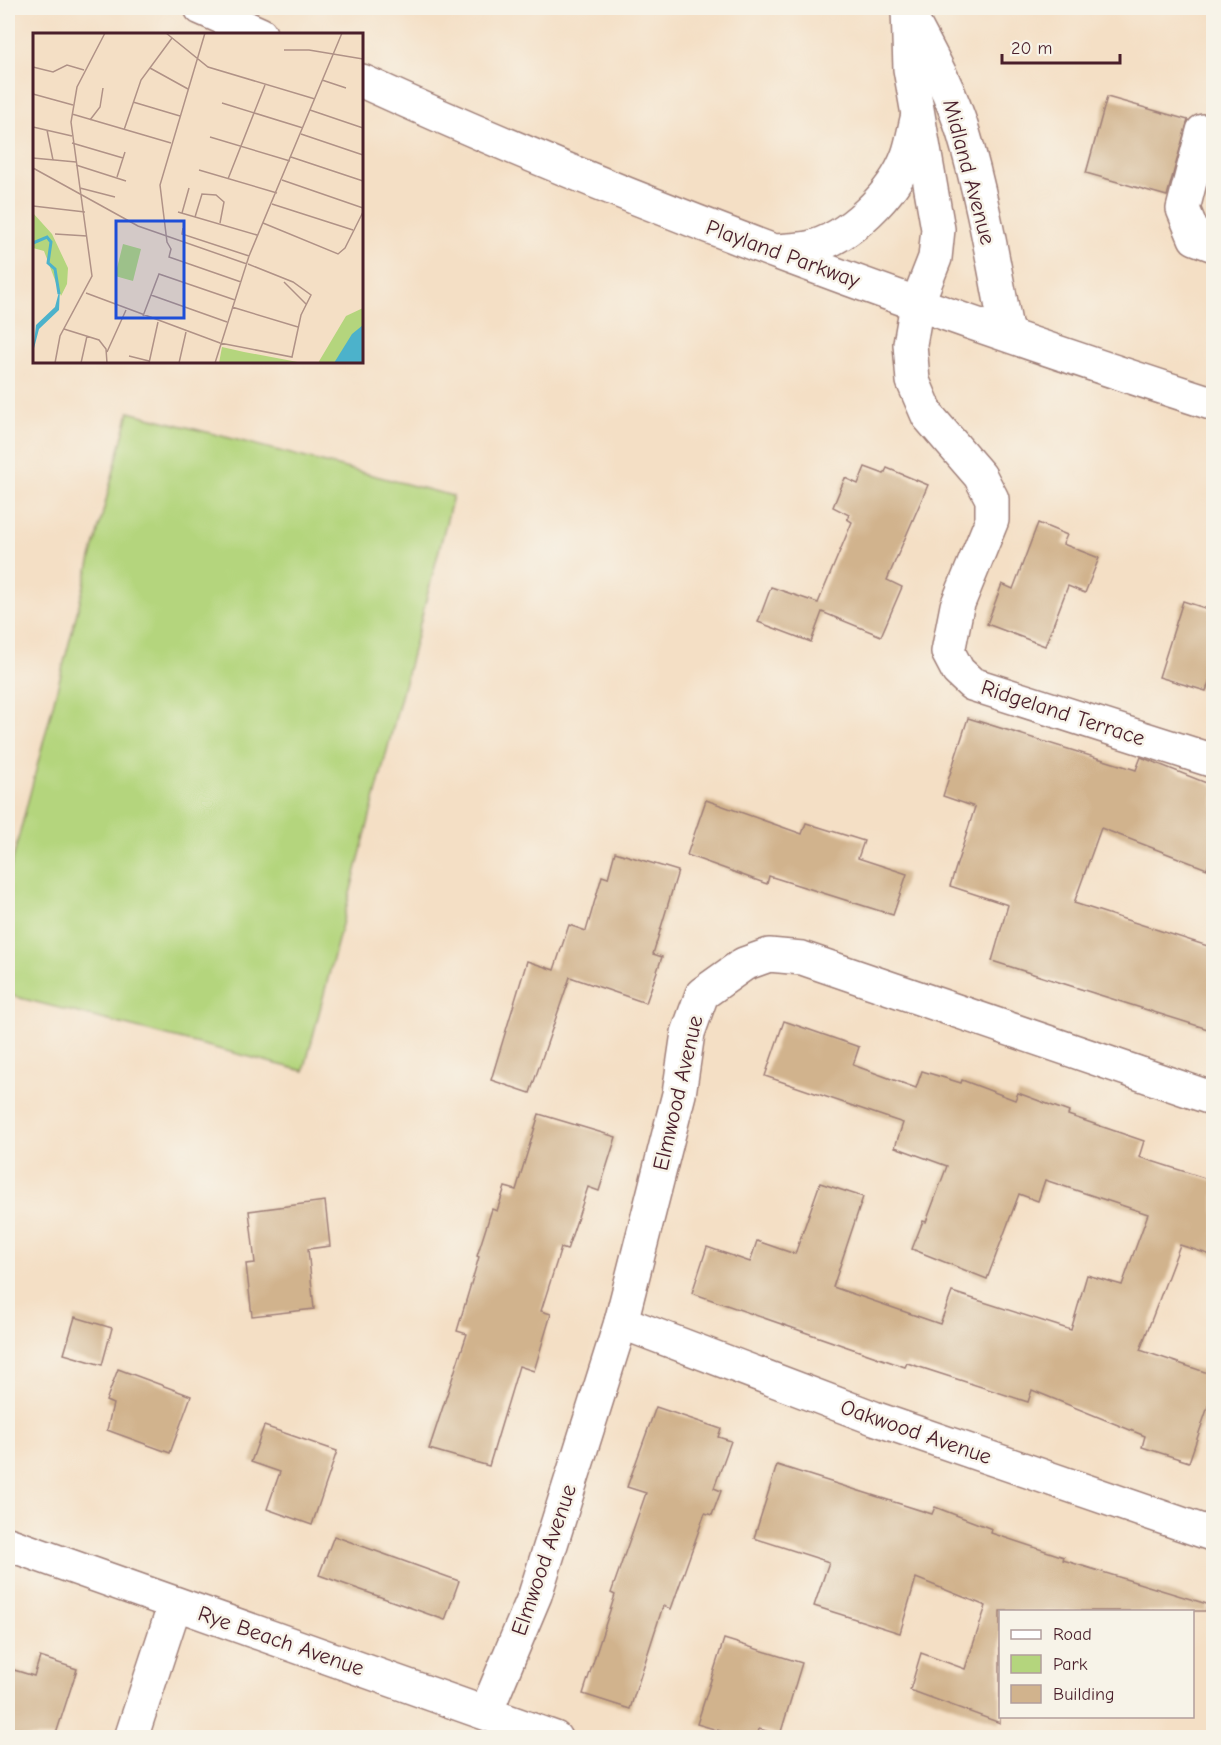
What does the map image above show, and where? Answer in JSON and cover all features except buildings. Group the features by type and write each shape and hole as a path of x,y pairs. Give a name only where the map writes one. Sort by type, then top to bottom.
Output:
{"street":[{"path":"201,8 258,33"},
{"name":"Midland Avenue","path":"909,12 910,69 938,229 935,258 917,304"},
{"name":"Midland Avenue","path":"909,12 941,73 963,131 983,209 1007,334"},
{"name":"Playland Parkway","path":"363,81 650,204 771,251 917,304 1214,404"},
{"path":"771,251 808,248 835,237 861,219 886,191 908,157 917,119"},
{"path":"1203,131 1183,209 1195,238 1214,245"},
{"name":"Ridgeland Terrace","path":"917,304 910,344 913,381 928,416 980,476 992,499 992,520 957,606 951,628 948,652 958,671 972,684 1214,761"},
{"name":"Elmwood Avenue","path":"486,1712 535,1595 621,1322 679,1094 688,1033 702,994 744,963 769,955 802,958 1214,1099"},
{"name":"Oakwood Avenue","path":"621,1322 874,1418 1214,1535"},
{"name":"Rye Beach Avenue","path":"8,1544 555,1737"},
{"path":"131,1737 175,1604"}],"green space":[{"path":"129,412 453,496 304,1071 8,995 8,878"}]}
